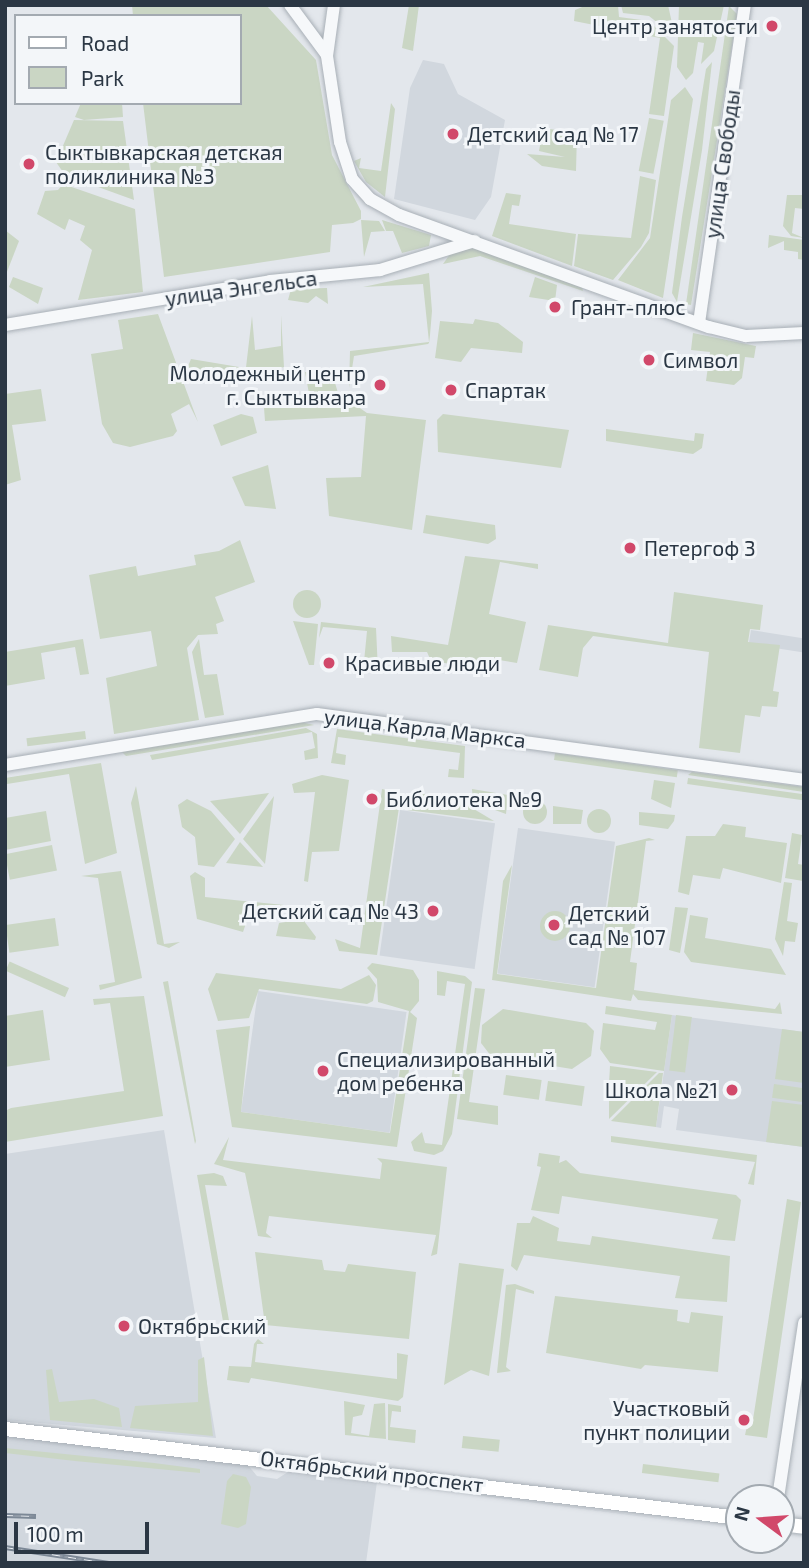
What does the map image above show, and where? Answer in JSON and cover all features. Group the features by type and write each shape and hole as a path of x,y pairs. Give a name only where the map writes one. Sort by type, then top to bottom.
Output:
{"main road":[{"name":"Октябрьский проспект","path":"5,1429 725,1516"}],"street":[{"path":"290,5 327,56"},
{"path":"334,5 327,56 343,157 362,191 399,215 699,323 746,336 804,333"},
{"name":"улица Свободы","path":"699,323 745,5"},
{"name":"улица Энгельса","path":"5,325 270,281 380,270 475,241"},
{"name":"улица Карла Маркса","path":"5,765 317,713 804,780"},
{"path":"781,1484 804,1323"}],"shaded area":[{"name":"Детский сад № 17","path":"423,60 444,64 458,94 505,120 491,197 475,220 394,199 410,88"},
{"path":"751,630 804,638 802,652 749,644"},
{"name":"Детский сад № 43","path":"400,810 495,823 475,969 380,956"},
{"name":"Детский сад № 107","path":"518,828 615,842 595,987 498,974"},
{"name":"Специализированный дом ребенка","path":"258,991 407,1012 390,1133 241,1112"},
{"name":"Школа №21","path":"672,1015 804,1032 804,1147 676,1130 679,1109 664,1106 661,1128 656,1127"},
{"path":"164,1130 216,1438 5,1420 5,1154"},
{"path":"5,1435 247,1464 257,1476 277,1479 291,1470 725,1527 377,1482 366,1563 5,1563"}],"green space":[{"path":"132,5 266,5 316,60 332,155 361,211 361,219 353,223 332,225 330,252 164,277 143,105 242,105 242,14 133,14"},
{"path":"409,5 419,5 413,51 402,48"},
{"path":"587,5 618,5 619,17 649,21 674,46 664,116 649,114 660,38 574,21 575,10"},
{"path":"621,5 668,5 672,23 663,27 649,16 623,13"},
{"path":"679,5 724,5 714,51 701,64 704,43 698,42 693,73 686,80 677,67"},
{"path":"729,6 737,14 691,305 686,304"},
{"path":"712,62 702,150 677,302 672,293 682,217 706,69"},
{"path":"685,87 693,99 663,298 618,280 650,238 671,100"},
{"path":"391,103 395,109 385,197 366,182 354,161 361,158 359,168 381,171"},
{"path":"80,105 122,105 123,117 84,120 75,117"},
{"path":"649,118 664,121 653,174 639,171"},
{"path":"74,120 123,121 134,200 65,175 56,162"},
{"path":"543,128 577,133 576,171 542,166 527,154 565,157 539,151"},
{"path":"640,176 656,180 649,233 641,247 613,280 574,266 578,234 631,238"},
{"path":"63,184 135,209 143,292 78,300 92,250 80,240 85,226 69,219 65,230 37,214 45,191 58,190"},
{"path":"506,193 521,195 519,206 512,205 509,224 576,234 572,266 492,236"},
{"path":"787,195 804,195 804,209 795,208 792,233 804,238 791,236 783,226"},
{"path":"361,220 379,221 385,231 371,232 364,257"},
{"path":"382,220 431,235 429,246 402,253 393,231 386,231"},
{"path":"5,230 19,241 5,277"},
{"path":"769,235 804,240 804,260 798,259 798,252 784,250 784,241 768,248"},
{"path":"473,247 582,287 583,291 480,256 443,264 450,254"},
{"path":"429,273 432,311 429,343 354,356 349,388 350,351 429,342 423,284 363,287"},
{"path":"13,277 43,288 38,304 9,287"},
{"path":"535,277 557,285 555,301 529,297"},
{"path":"327,288 328,304 316,296 308,303 288,300 291,289"},
{"path":"158,314 198,422 189,404 171,414 177,431 173,436 130,447 113,443 102,424 91,354 123,349 118,320"},
{"path":"281,315 284,367 245,376 252,316 255,350 281,346"},
{"path":"475,319 498,323 523,342 522,353 471,348 461,362 435,358 440,321 473,324"},
{"path":"693,333 756,346 754,358 745,357 742,378 734,385 706,381 710,352 691,350"},
{"path":"191,359 239,367 238,375 225,381 199,380 186,371"},
{"path":"305,372 333,376 338,393 367,413 426,420 412,530 329,516 326,478 361,477 366,416 265,421 264,408 310,399"},
{"path":"41,389 46,421 12,425 21,480 5,485 5,394"},
{"path":"241,414 253,417 257,433 221,446 213,425"},
{"path":"443,414 569,430 561,468 438,452 437,420"},
{"path":"606,429 694,441 695,433 704,434 702,448 693,454 606,441"},
{"path":"268,465 276,509 245,506 232,477"},
{"path":"426,515 495,525 496,539 488,544 423,533"},
{"path":"240,540 255,582 215,597 224,621 216,624 218,634 198,635 187,648 199,720 114,734 106,678 157,666 151,631 100,639 89,575 136,566 138,576 196,565 194,555 219,551"},
{"path":"465,556 538,564 538,569 500,562 489,614 526,622 517,663 480,657 485,661 478,668 431,661 427,652 392,652 391,636 448,645"},
{"path":"307,590 317,594 321,604 317,614 307,618 297,614 293,604 297,594"},
{"path":"674,592 763,605 760,630 750,629 748,642 780,645 773,691 779,692 777,707 762,706 760,717 745,715 740,753 699,748 709,652 593,636 583,648 578,677 539,670 548,625 668,643"},
{"path":"293,621 318,624 314,665 309,665"},
{"path":"321,622 376,628 378,671 363,672 367,631 323,627 319,638"},
{"path":"83,639 89,674 80,675 75,647 41,653 45,679 5,686 5,652"},
{"path":"199,639 204,675 217,674 224,715 205,718 192,652"},
{"path":"301,722 314,725 126,756 122,752"},
{"path":"306,728 317,734 318,758 305,760 304,751 315,748 312,732 152,760 150,755"},
{"path":"337,729 465,746 464,778 448,777 449,769 458,770 460,753 338,737 336,753 346,755 345,765 331,763"},
{"path":"85,731 86,739 27,746 26,738"},
{"path":"555,753 678,770 677,777 554,760"},
{"path":"101,763 117,853 85,864 69,774 7,784 5,778"},
{"path":"692,772 804,787 804,792 688,775"},
{"path":"322,775 349,780 339,851 312,852 308,882 304,881 315,792 294,793 292,784"},
{"path":"688,778 804,794 803,800 687,784"},
{"path":"654,780 675,783 671,808 651,799"},
{"path":"136,786 164,944 180,942 169,948 157,944 131,803"},
{"path":"382,789 401,794 377,955 339,951 335,939 360,948"},
{"path":"472,789 508,795 506,814 473,802"},
{"path":"269,793 240,834 210,801"},
{"path":"418,793 457,799 494,821 407,810 410,796"},
{"path":"274,796 265,864 243,839"},
{"path":"187,799 211,811 235,839 214,867 198,865 195,837 182,827 178,805"},
{"path":"535,800 544,803 547,812 544,821 535,824 526,821 523,812 526,803"},
{"path":"553,806 583,810 581,824 553,824"},
{"path":"599,809 608,812 611,821 608,830 599,833 590,830 587,821 590,812"},
{"path":"46,811 51,841 5,850 5,818"},
{"path":"639,812 675,815 674,821 668,829 639,825"},
{"path":"723,824 746,827 745,837 787,843 781,883 723,868 720,879 693,875 689,895 678,892 686,836 715,836"},
{"path":"792,833 802,835 798,864 804,865 803,881 785,878"},
{"path":"649,838 655,840 646,841 630,962 637,963 634,990 775,1009 780,1002 782,1014 638,1000 633,994 631,1001 492,980 503,881 512,865 497,974 596,988 616,846"},
{"path":"240,842 263,867 226,863"},
{"path":"52,845 57,871 10,880 5,854"},
{"path":"121,871 142,978 100,990 99,985 115,982 98,878 81,876"},
{"path":"195,872 205,878 205,897 284,905 284,909 251,909 243,932 197,919 190,876"},
{"path":"784,882 792,883 787,921 798,923 795,942 785,941 783,956 775,939"},
{"path":"675,907 688,908 680,953 669,950"},
{"path":"555,911 566,915 570,926 566,937 555,941 544,937 540,926 544,915"},
{"path":"298,913 316,937 315,940 276,936 279,923 292,921"},
{"path":"690,915 708,918 705,938 771,949 786,975 691,962 684,952"},
{"path":"55,918 59,946 9,953 5,925"},
{"path":"10,962 69,988 65,997 6,971"},
{"path":"372,963 413,970 419,980 419,1001 410,1012 417,1018 397,1147 232,1127 216,1030 250,1026 241,1112 390,1133 409,1011 378,1002 377,979 367,968"},
{"path":"437,971 465,976 472,982 452,1134 443,1151 434,1155 414,1151 411,1142 422,1132 425,1143 442,1145 465,984 447,981 445,996 437,995"},
{"path":"216,973 341,989 369,975 376,985 373,1001 367,1004 259,989 249,1018 218,1021 208,989"},
{"path":"168,981 196,1141 195,1144 163,982"},
{"path":"475,988 485,989 469,1102 498,1106 498,1125 457,1119"},
{"path":"144,996 163,1116 5,1142 5,1111 11,1108 124,1091 110,1003 94,1005 93,999"},
{"path":"606,1006 672,1015 664,1071 610,1063 600,1049 603,1023 655,1030 657,1022 605,1014"},
{"path":"503,1009 586,1023 594,1031 591,1056 572,1069 491,1056 481,1043 482,1025"},
{"path":"43,1010 50,1060 5,1067 5,1016"},
{"path":"676,1015 692,1017 685,1073 669,1071"},
{"path":"782,1029 804,1032 804,1083 775,1079"},
{"path":"610,1066 657,1072 609,1119 609,1084"},
{"path":"659,1073 663,1073 656,1127 611,1121"},
{"path":"506,1075 542,1080 539,1100 503,1095"},
{"path":"548,1081 585,1086 582,1106 545,1101"},
{"path":"774,1084 804,1088 802,1102 772,1098"},
{"path":"772,1101 804,1105 804,1147 766,1142"},
{"path":"611,1136 757,1155 754,1185 748,1184 755,1162 611,1142"},
{"path":"229,1137 223,1160 380,1179 382,1163 377,1158 447,1167 437,1254 431,1256 436,1235 269,1216 266,1233 272,1238 258,1236 245,1173 214,1164"},
{"path":"539,1153 560,1156 559,1163 566,1160 580,1173 736,1195 741,1200 735,1241 712,1239 718,1219 562,1196 559,1214 531,1210 541,1167 537,1166"},
{"path":"214,1173 223,1176 227,1186 205,1185 230,1326 224,1327 197,1175"},
{"path":"787,1199 801,1202 767,1438 745,1435 747,1426 752,1426"},
{"path":"533,1216 559,1228 557,1241 590,1245 592,1236 730,1256 727,1302 675,1298 680,1276 524,1255 517,1271 511,1266 517,1223 530,1223"},
{"path":"255,1252 322,1260 324,1270 345,1272 348,1264 416,1272 409,1339 265,1325"},
{"path":"459,1263 504,1269 489,1376 471,1370 444,1385"},
{"path":"515,1284 534,1291 534,1294 516,1289 506,1367 511,1371 497,1373 506,1285"},
{"path":"555,1296 678,1310 677,1321 689,1323 691,1312 723,1316 718,1372 645,1365 641,1369 546,1353"},
{"path":"258,1339 264,1344 257,1344 255,1362 397,1379 397,1353 408,1355 403,1397 398,1401 251,1378 249,1383 227,1380 229,1366 251,1367 254,1344"},
{"path":"204,1357 213,1436 130,1428 135,1406 198,1402 198,1360"},
{"path":"52,1369 59,1402 94,1399 119,1408 122,1427 50,1420 46,1370"},
{"path":"344,1401 365,1405 362,1415 353,1417 351,1433 369,1436 374,1404 385,1403 386,1439 345,1435"},
{"path":"388,1404 401,1406 401,1412 392,1411 390,1427 416,1430 415,1443 388,1440"},
{"path":"463,1436 500,1440 499,1452 462,1448"},
{"path":"5,1448 154,1463 200,1469 200,1473 5,1453"},
{"path":"643,1464 719,1473 718,1482 642,1473"},
{"path":"233,1474 246,1477 251,1487 246,1524 238,1528 221,1524 227,1481"}],"railway":[{"path":"5,1515 36,1516"},
{"path":"5,1547 109,1563"}],"place":[{"name":"Центр занятости","path":"772,26"},
{"name":"Детский сад № 17","path":"453,134"},
{"name":"Сыктывкарская детская поликлиника №3","path":"29,164"},
{"name":"Грант-плюс","path":"555,307"},
{"name":"Символ","path":"649,360"},
{"name":"Молодежный центр г. Сыктывкара","path":"380,385"},
{"name":"Спартак","path":"451,390"},
{"name":"Петергоф 3","path":"630,548"},
{"name":"Красивые люди","path":"329,663"},
{"name":"Библиотека №9","path":"372,799"},
{"name":"Детский сад № 43","path":"433,911"},
{"name":"Детский сад № 107","path":"554,925"},
{"name":"Специализированный дом ребенка","path":"323,1071"},
{"name":"Школа №21","path":"732,1090"},
{"name":"Октябрьский","path":"124,1326"},
{"name":"Участковый пункт полиции","path":"744,1420"}]}
